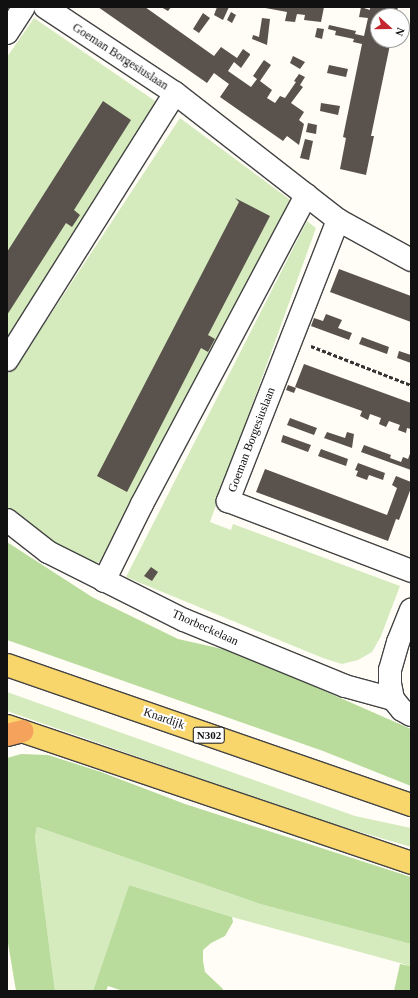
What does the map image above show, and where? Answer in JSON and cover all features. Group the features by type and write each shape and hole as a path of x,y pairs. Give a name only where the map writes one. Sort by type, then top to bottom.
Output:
{"main road":[{"name":"Knardijk","path":"7,665 411,805"},
{"path":"12,731 411,863"}],"street":[{"path":"7,33 24,7"},
{"name":"Goeman Borgesiuslaan","path":"45,7 175,93 338,220 411,260"},
{"name":"Goeman Borgesiuslaan","path":"7,360 175,93"},
{"path":"104,581 142,504 306,195"},
{"name":"Goeman Borgesiuslaan","path":"338,220 228,501 411,571"},
{"name":"Thorbeckelaan","path":"7,520 48,552 184,620 288,664 345,686 393,699 402,710 411,715"},
{"path":"393,699 390,684 390,670 398,642 411,609"}],"path":[{"path":"291,339 411,385"}],"green space":[{"path":"34,18 161,105 7,339 7,57"},
{"path":"180,118 293,202 108,561 85,564 48,541 7,507 7,374 14,370"},
{"path":"307,221 316,228 210,522 231,530 233,524 400,586 381,636 372,652 358,660 342,664 323,658 126,577"},
{"path":"7,542 92,597 178,639 236,652 411,729 411,786 323,751 7,640"},
{"path":"7,692 355,816 411,828 411,847 313,818 7,711"},
{"path":"21,754 48,755 101,772 185,804 411,877 411,944 260,904 37,827 35,837 55,991 16,991 7,937 7,758"},
{"path":"37,827 260,904 411,944 411,966 232,917 129,885 93,991 55,991 35,837"},
{"path":"129,885 232,917 233,922 225,936 211,943 203,950 205,972 223,989 223,991 123,991 108,986 106,991 93,991"},
{"path":"400,964 411,966 411,991 394,991"}],"building":[{"path":"98,7 145,7 214,56 221,47 237,58 243,49 250,55 241,68 234,62 228,71 251,87 257,79 253,76 264,60 271,65 260,81 272,90 267,98 275,103 280,96 285,98 296,82 294,81 299,74 305,77 300,85 303,87 291,103 304,112 299,120 304,124 299,145 287,136 283,141 220,97 229,84 214,73 207,83"},
{"path":"161,7 171,7 168,11"},
{"path":"217,7 229,7 223,20 214,15"},
{"path":"260,7 324,7 321,22 304,20 305,15 297,14 295,22 285,21 287,12"},
{"path":"361,7 370,10 370,48 389,48 371,136 374,136 366,175 340,169 346,138 343,137 362,44 353,42 354,39 335,35 336,31 328,29 329,25 356,31 355,34 364,36 368,18 359,17"},
{"path":"370,7 398,8 370,8"},
{"path":"231,12 236,15 232,23 227,20"},
{"path":"203,13 210,18 199,33 193,29"},
{"path":"262,18 270,19 267,45 252,39 253,35 259,37"},
{"path":"317,28 324,29 322,39 315,37"},
{"path":"293,56 305,62 300,69 290,63"},
{"path":"329,65 348,69 346,77 327,73"},
{"path":"103,101 131,120 74,210 80,215 72,227 66,223 7,315 7,252"},
{"path":"321,103 340,106 338,115 320,111"},
{"path":"308,123 317,125 316,134 306,132"},
{"path":"305,139 313,141 309,160 300,158"},
{"path":"235,198 270,216 208,335 215,339 208,352 201,348 127,492 97,476 239,202"},
{"path":"339,269 411,296 411,322 330,292"},
{"path":"326,314 342,320 338,328 352,333 349,340 311,326 314,318 323,321"},
{"path":"362,337 389,347 387,354 359,344"},
{"path":"399,351 411,355 411,363 397,358"},
{"path":"304,364 411,403 411,429 407,428 406,433 398,430 400,425 389,421 386,427 379,424 381,418 370,414 368,420 360,416 362,411 295,387"},
{"path":"288,385 296,388 294,393 286,390"},
{"path":"290,418 317,428 314,435 287,425"},
{"path":"327,432 345,438 347,432 354,434 352,448 324,438"},
{"path":"283,435 311,445 308,452 281,442"},
{"path":"364,445 391,455 390,458 401,462 403,457 408,459 411,451 411,470 361,452"},
{"path":"321,449 348,459 346,466 318,456"},
{"path":"358,463 385,473 383,480 369,475 367,480 356,476 358,471 355,470"},
{"path":"265,469 387,515 397,488 392,485 396,476 411,482 411,488 399,520 396,519 388,541 256,492"},
{"path":"151,567 158,572 152,581 144,576"}]}
